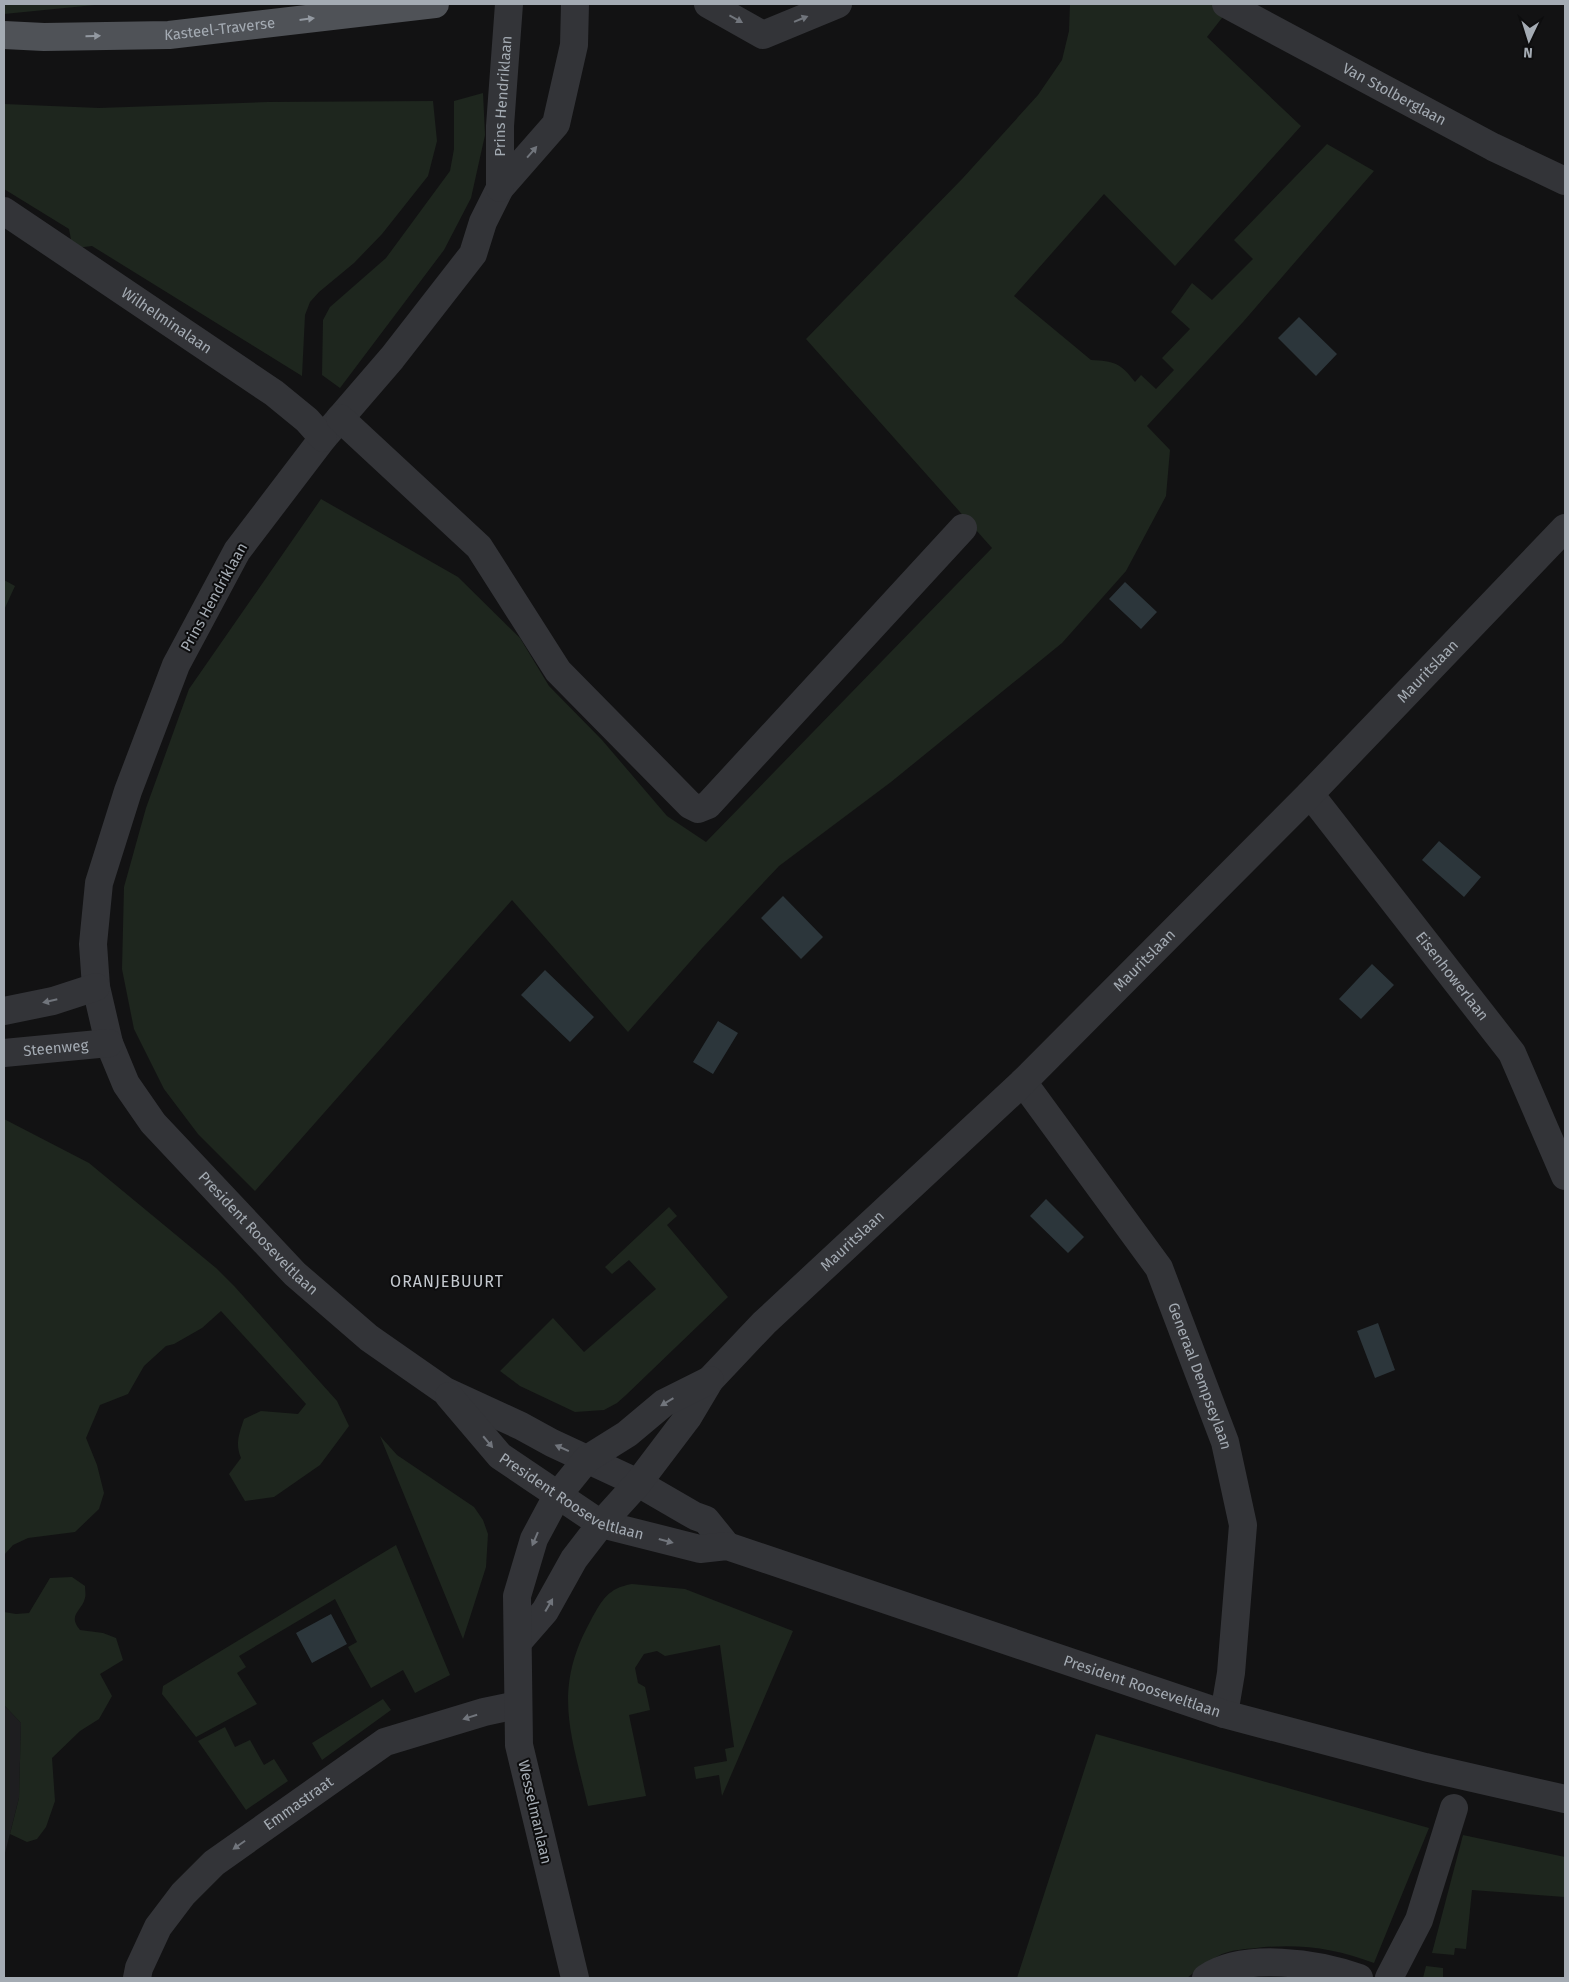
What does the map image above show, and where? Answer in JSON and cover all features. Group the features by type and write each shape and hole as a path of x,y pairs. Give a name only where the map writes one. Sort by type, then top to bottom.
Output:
{"main road":[{"name":"Kasteel-Traverse","path":"4,35 44,37 170,35 435,4"}],"street":[{"name":"Prins Hendriklaan","path":"500,188 500,126 509,4"},
{"name":"Prins Hendriklaan","path":"109,1043 96,987 93,944 99,883 128,791 176,664 237,551 331,428 392,358 473,254 484,222 500,188 556,124 574,45 574,4"},
{"path":"708,4 763,35 838,4"},
{"name":"Van Stolberglaan","path":"1226,4 1493,147 1565,181"},
{"name":"Wilhelminalaan","path":"4,211 274,393 307,420 331,428 479,547 558,671 690,805 698,809 708,806 963,528"},
{"name":"Mauritslaan","path":"601,1524 638,1484 688,1417 710,1380 764,1322 1023,1082 1310,794 1565,528"},
{"name":"Eisenhowerlaan","path":"1310,794 1512,1054 1565,1176"},
{"path":"4,1012 53,1001 96,987"},
{"name":"Steenweg","path":"4,1053 109,1043"},
{"name":"President Rooseveltlaan","path":"109,1043 126,1084 153,1123 295,1274 369,1338 445,1391 587,1458 695,1516 706,1520 727,1546"},
{"name":"Generaal Dempseylaan","path":"1023,1082 1159,1268 1226,1442 1243,1525 1231,1673 1224,1714"},
{"name":"Mauritslaan","path":"587,1458 627,1434 664,1403 710,1380"},
{"name":"President Rooseveltlaan","path":"445,1391 500,1456 601,1524 700,1550 727,1546 1224,1714 1425,1767 1565,1799"},
{"name":"Wesselmanlaan","path":"575,1978 519,1745 517,1596 534,1539 557,1496 587,1458"},
{"path":"518,1642 545,1611 574,1559 601,1524"},
{"name":"Emmastraat","path":"136,1978 158,1927 183,1894 222,1857 386,1742 484,1712 517,1705"},
{"path":"1389,1978 1419,1920 1454,1808"},
{"path":"1206,1978 1237,1966 1288,1963 1330,1969 1359,1978"}],"shaded area":[{"path":"4,4 105,4 4,14"},
{"path":"1070,4 1218,4 1229,9 1207,37 1301,126 1175,266 1104,194 1014,296 1091,360 1116,364 1135,382 1141,375 1156,389 1174,370 1162,358 1190,329 1171,312 1192,283 1212,300 1253,259 1234,240 1327,144 1374,171 1243,322 1147,426 1170,450 1166,496 1126,571 1062,643 891,782 779,866 703,947 628,1032 512,900 255,1191 198,1134 164,1089 134,1029 122,969 124,887 146,808 189,689 321,499 458,577 520,638 549,686 602,740 667,816 706,842 992,548 806,339 963,178 1038,95 1062,60 1069,31"},
{"path":"483,93 485,135 471,198 444,250 340,388 322,375 323,320 330,307 386,258 450,171 454,149 454,101"},
{"path":"433,101 437,141 428,176 382,234 354,263 319,292 310,302 305,315 302,376 92,246 76,248 72,245 69,229 4,189 4,104 99,108 268,102"},
{"path":"1299,317 1337,354 1316,376 1278,338"},
{"path":"4,580 15,586 4,610"},
{"path":"1125,582 1157,612 1141,629 1109,599"},
{"path":"1439,841 1481,877 1464,897 1422,860"},
{"path":"783,896 823,937 801,959 761,918"},
{"path":"1372,964 1394,985 1361,1019 1339,999"},
{"path":"545,970 594,1017 570,1042 521,995"},
{"path":"718,1021 738,1033 713,1074 693,1062"},
{"path":"4,1119 89,1163 216,1268 235,1287 337,1401 349,1426 320,1465 274,1497 245,1501 229,1474 241,1458 238,1443 244,1419 261,1411 298,1414 306,1404 221,1311 202,1328 174,1344 166,1346 144,1366 128,1394 100,1405 86,1438 97,1465 104,1493 99,1509 75,1532 28,1538 13,1545 4,1555"},
{"path":"1046,1199 1084,1237 1068,1253 1030,1216"},
{"path":"669,1207 677,1216 667,1225 728,1297 626,1395 617,1403 604,1410 575,1412 520,1386 500,1371 553,1318 584,1352 656,1289 629,1260 612,1274 605,1267"},
{"path":"1378,1323 1395,1370 1375,1378 1357,1331"},
{"path":"380,1436 397,1455 474,1507 483,1520 488,1534 486,1567 463,1639"},
{"path":"396,1545 450,1675 415,1693 403,1670 371,1688 348,1647 357,1642 335,1599 239,1656 246,1667 237,1673 257,1704 196,1737 162,1694 163,1686"},
{"path":"72,1577 85,1586 85,1598 75,1617 76,1625 80,1630 103,1633 116,1638 123,1660 100,1674 112,1696 99,1719 80,1731 52,1758 55,1801 46,1827 37,1839 27,1842 10,1834 19,1798 21,1723 4,1705 4,1612 16,1614 29,1613 50,1578"},
{"path":"632,1584 685,1589 793,1631 722,1796 719,1775 696,1779 694,1767 727,1761 725,1749 734,1747 720,1645 665,1656 657,1651 644,1654 635,1668 638,1683 645,1687 650,1710 629,1715 646,1796 588,1806 571,1734 568,1690 572,1668 579,1645 602,1601 611,1592"},
{"path":"331,1614 347,1644 312,1663 296,1633"},
{"path":"383,1699 391,1710 322,1760 312,1743"},
{"path":"4,1705 21,1723 19,1798 4,1857"},
{"path":"225,1727 235,1747 250,1740 264,1765 274,1759 288,1781 246,1810 198,1741"},
{"path":"1096,1734 1429,1828 1374,1963 1331,1950 1287,1946 1239,1950 1222,1954 1187,1978 1017,1978"},
{"path":"1463,1835 1565,1857 1565,1897 1472,1890 1466,1949 1455,1948 1454,1955 1432,1953"},
{"path":"1426,1966 1443,1968 1443,1978 1423,1978"}],"district":[{"name":"ORANJEBUURT","path":"447,1281"}]}
